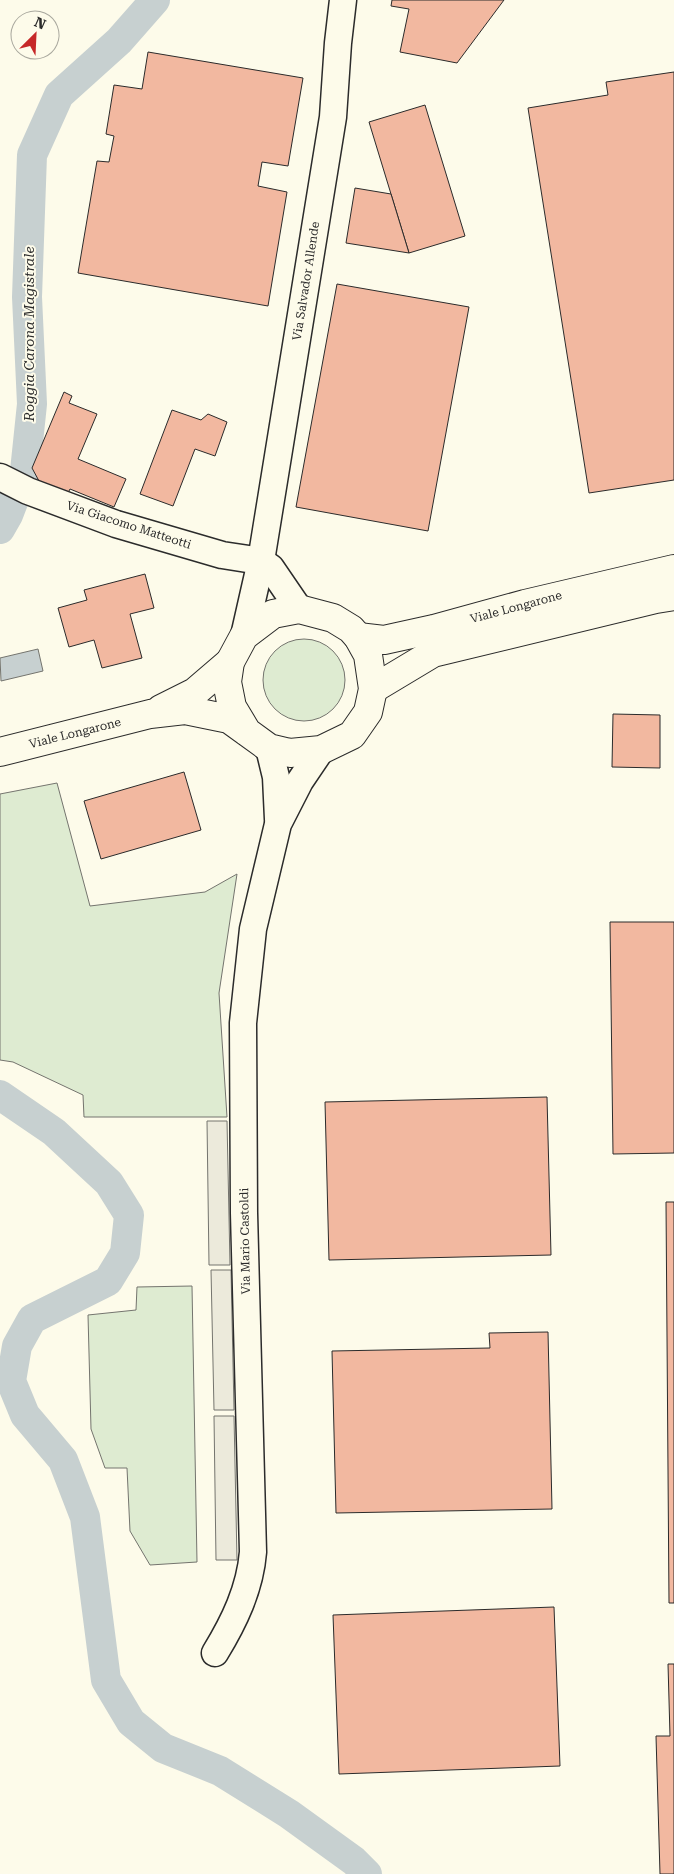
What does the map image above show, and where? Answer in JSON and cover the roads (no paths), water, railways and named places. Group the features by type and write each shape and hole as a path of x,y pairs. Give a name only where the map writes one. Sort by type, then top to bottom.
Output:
{"main road":[{"name":"Viale Longarone","path":"358,636 384,640 674,569"},
{"name":"Viale Longarone","path":"374,689 433,653 674,596"},
{"path":"299,609 333,618 358,636 368,655 374,689 368,712 352,735 321,750 290,753 270,748 247,732 232,707 227,682 230,662 244,636 273,614 299,609"},
{"name":"Viale Longarone","path":"150,714 195,692 230,662"},
{"name":"Viale Longarone","path":"0,752 150,714 185,710 228,719 247,732"}],"street":[{"name":"Via Salvador Allende","path":"244,636 261,561 333,117 343,0"},
{"name":"Via Giacomo Matteotti","path":"0,478 28,491 126,527 222,555 261,561"},
{"path":"261,561 271,568 299,609"},
{"name":"Via Mario Castoldi","path":"215,1653 228,1630 245,1591 251,1570 253,1552 244,1213 243,1023 253,929 278,824 278,794 270,748"},
{"name":"Via Mario Castoldi","path":"278,824 300,781 321,750"}],"waterway":[{"name":"Roggia Carona Magistrale","path":"0,529 8,515 25,471 32,404 27,297 32,155 59,95 119,41 155,0"},
{"name":"Roggia Carona Magistrale","path":"0,1095 54,1132 109,1183 129,1215 125,1253 108,1281 32,1319 17,1346 11,1381 25,1415 63,1460 85,1517 106,1680 131,1722 163,1748 220,1771 289,1814 354,1861 367,1874"}]}
